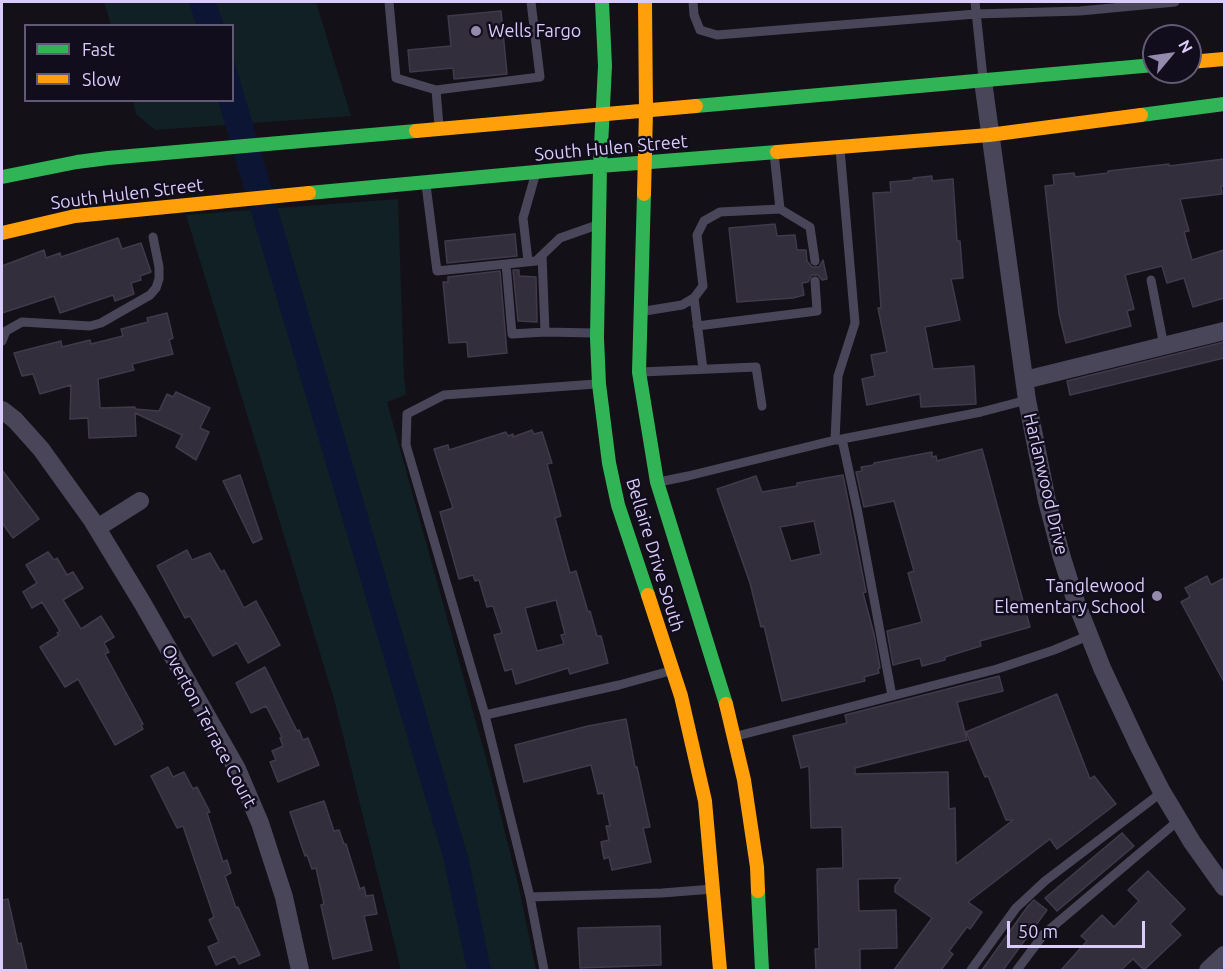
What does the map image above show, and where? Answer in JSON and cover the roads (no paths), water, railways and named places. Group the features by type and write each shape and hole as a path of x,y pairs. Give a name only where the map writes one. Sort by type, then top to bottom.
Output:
{"main road":[{"name":"Bellaire Drive South","path":"602,2 605,57 600,166 597,334 599,384 614,462 618,505 629,544 699,746 715,889 720,970"},
{"name":"Bellaire Drive South","path":"645,2 646,111 639,372 646,457 657,482 721,683 730,738 746,791 757,867 762,970"},
{"path":"1202,61 1224,58"},
{"name":"South Hulen Street","path":"2,177 77,162 190,151 1142,66"},
{"name":"South Hulen Street","path":"2,233 75,216 205,202 600,166 989,135 1224,104"}],"street":[{"name":"Harlanwood Drive","path":"983,81 1028,400 1044,490 1062,558 1116,698 1162,792 1224,887"},
{"path":"1025,380 1224,331"},
{"name":"Overton Terrace Court","path":"2,410 15,420 41,449 97,528 237,770 260,823 284,897 300,970"},
{"path":"97,528 140,501"},
{"path":"1208,970 1224,955"}],"lane":[{"path":"389,2 396,78 436,90 540,77 531,2"},
{"path":"693,2 694,15 700,30 717,35 976,14 1080,11 1175,2"},
{"path":"975,2 983,81"},
{"path":"436,90 439,129"},
{"path":"840,146 855,323 838,376 838,440 858,513 892,696"},
{"path":"774,153 780,209"},
{"path":"528,261 524,218 536,173"},
{"path":"425,182 437,271 536,261 560,238 599,224"},
{"path":"639,312 682,305 694,298 703,286 697,235 704,221 720,212 780,209 810,227 815,261"},
{"path":"2,341 6,331 22,322 90,326 150,295 159,279 153,237"},
{"path":"542,255 545,332"},
{"path":"506,264 512,334 545,332 597,334"},
{"path":"1151,280 1164,346"},
{"path":"697,326 818,311 815,281"},
{"path":"694,298 702,369"},
{"path":"639,372 756,367 762,406"},
{"path":"544,970 530,897 485,715 406,446 407,414 444,395 599,384"},
{"path":"657,482 838,440 981,412 1028,400"},
{"path":"730,738 997,669 1090,635"},
{"path":"485,715 619,685 672,670"},
{"path":"971,970 1016,908 1045,881 1162,792"},
{"path":"1017,970 1044,934 1179,820"},
{"path":"530,897 715,889"}],"water":[{"path":"189,2 216,2 224,24 196,24"},
{"path":"234,59 469,860 491,970 467,970 443,857 218,102 234,102"}],"place":[{"name":"Wells Fargo","path":"476,31"},
{"name":"Tanglewood Elementary School","path":"1157,596"}]}
